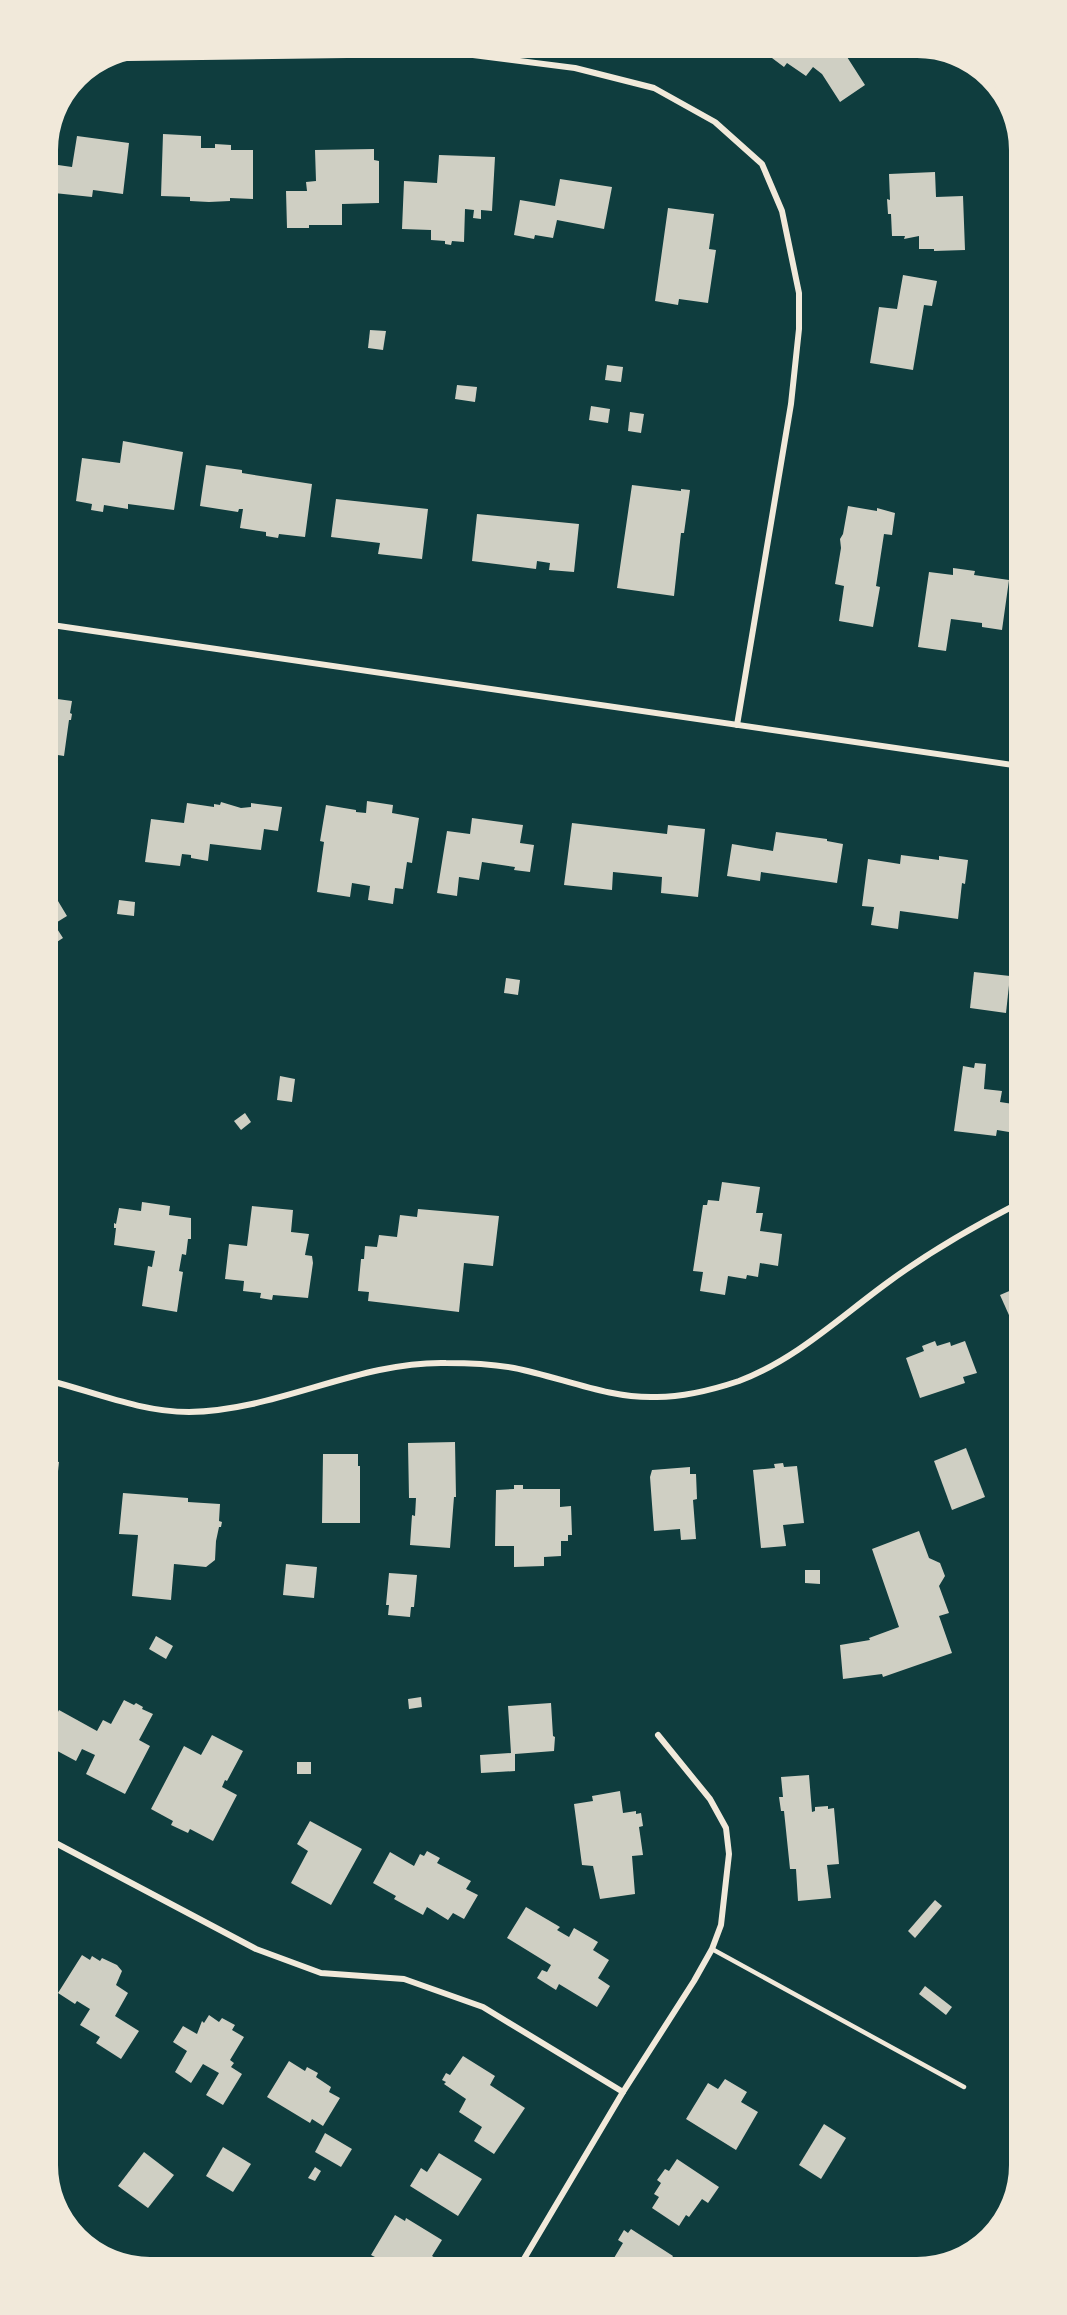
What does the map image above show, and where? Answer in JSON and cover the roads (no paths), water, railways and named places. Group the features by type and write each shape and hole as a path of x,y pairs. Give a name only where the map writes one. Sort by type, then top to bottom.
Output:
{"street":[{"path":"125,58 473,56 575,68 654,88 715,122 762,164 782,211 800,293 791,404 737,725"},
{"path":"54,625 1013,765"},
{"path":"54,1382 152,1409 189,1412 216,1410 262,1401 355,1376 399,1367 445,1363 513,1368 599,1390 629,1395 655,1398 685,1395 742,1379 772,1365 830,1329 911,1266 1013,1206"},
{"path":"523,2261 623,2092 694,1982 712,1949 721,1925 729,1854 726,1828 710,1799 658,1735"},
{"path":"54,1842 256,1949 321,1973 404,1979 483,2007 623,2092"}],"lane":[{"path":"712,1949 964,2087"}]}
